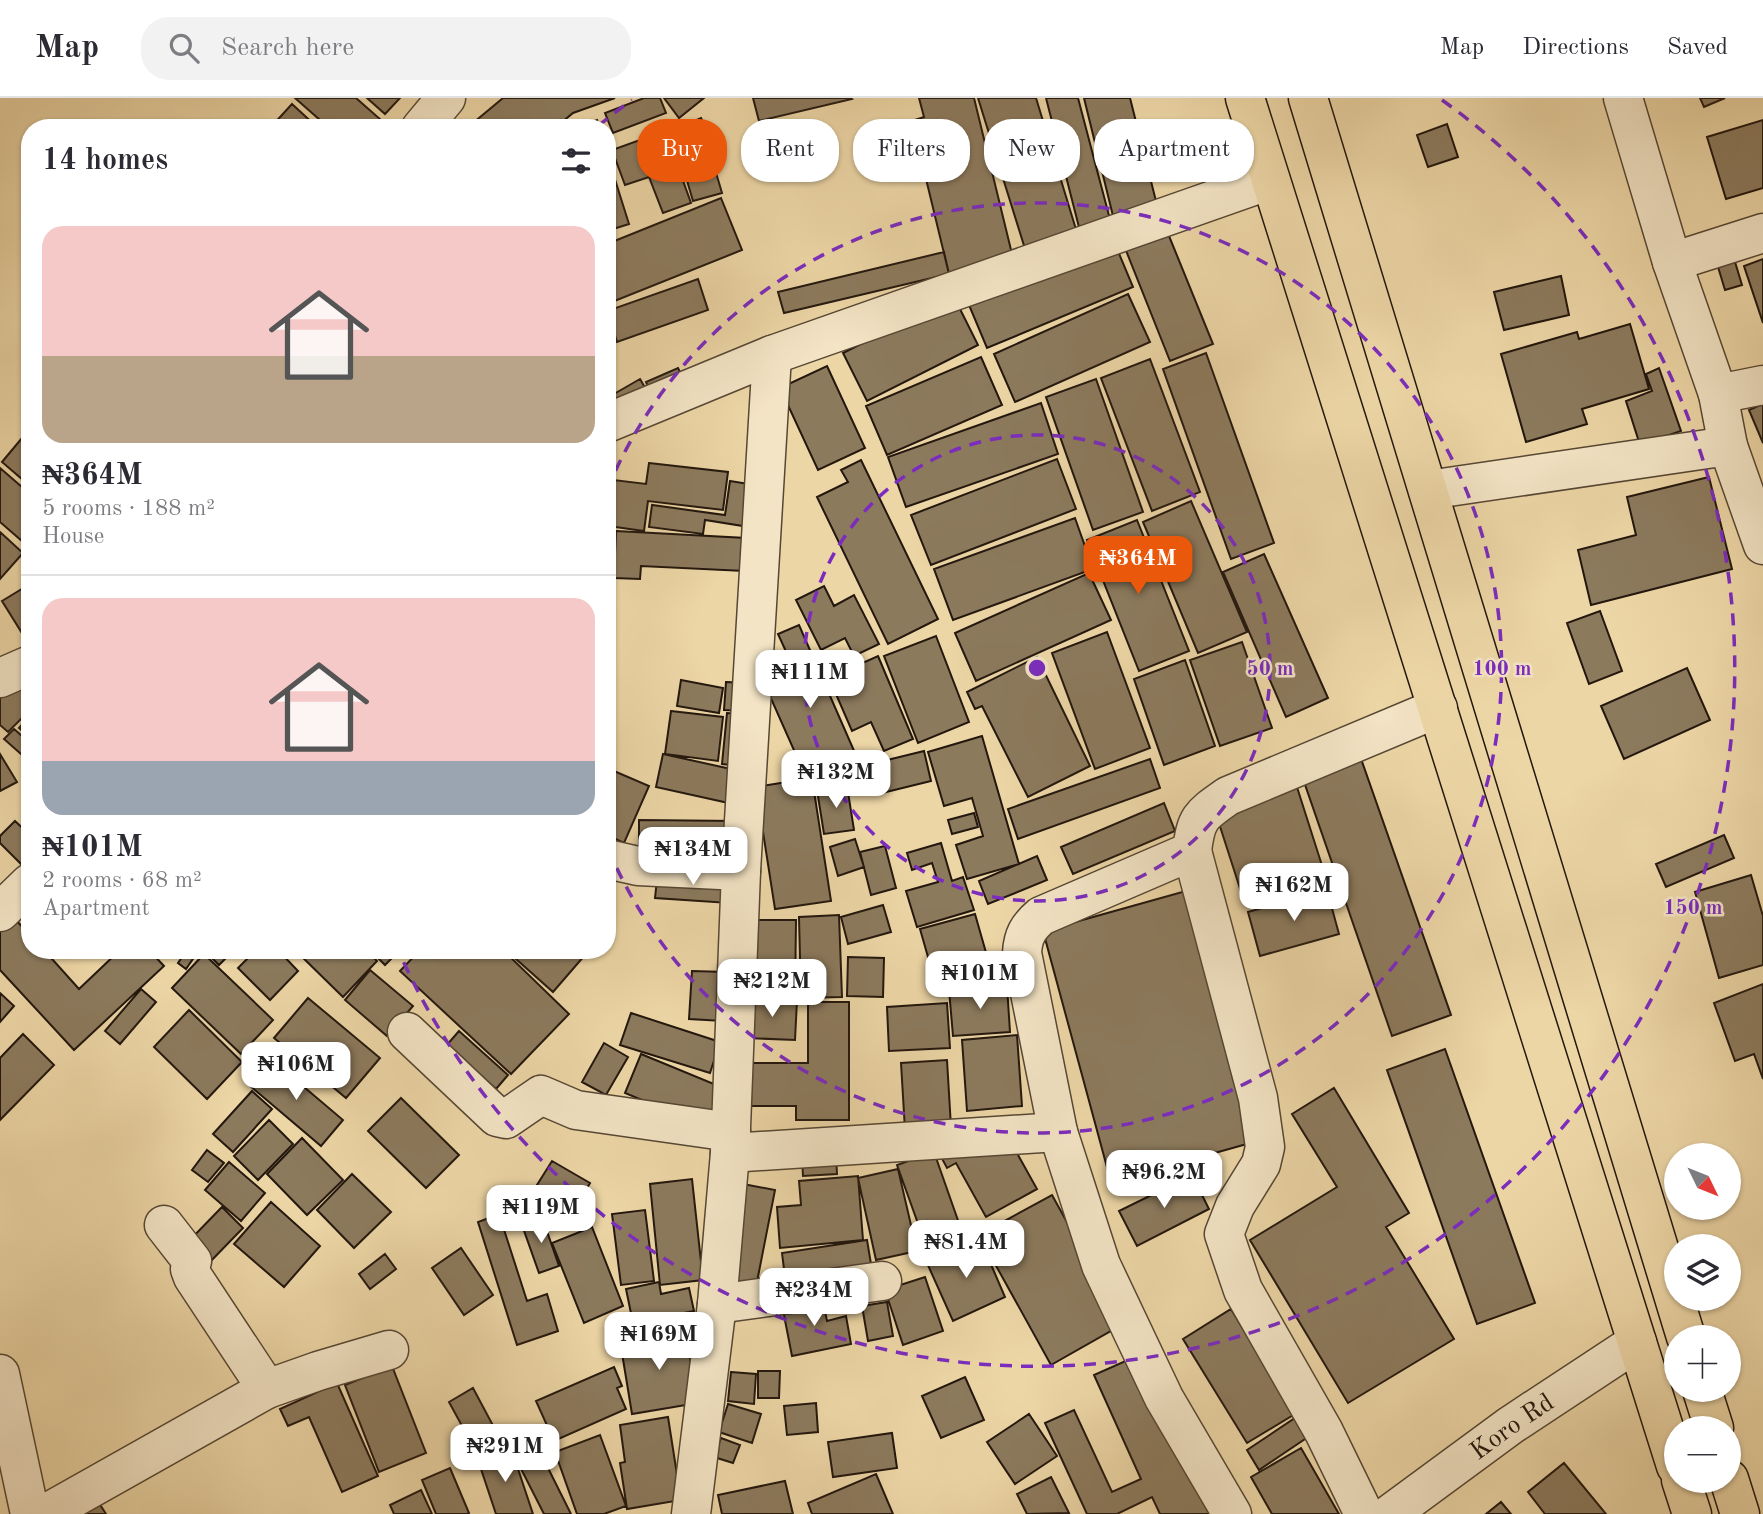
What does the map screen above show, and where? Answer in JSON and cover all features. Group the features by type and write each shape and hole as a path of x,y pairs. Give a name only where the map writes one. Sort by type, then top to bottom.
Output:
{"main road":[{"path":"1245,98 1664,1428"},
{"path":"1308,98 1682,1325"},
{"path":"1685,1493 1692,1514"},
{"path":"1733,1493 1740,1514"}],"street":[{"path":"428,119 446,98"},
{"path":"1623,98 1672,262 1718,394 1728,446 1763,545"},
{"path":"616,419 772,355 1270,180"},
{"path":"1672,262 1763,233"},
{"path":"691,1514 717,1304 730,1143 741,871 772,355"},
{"path":"1718,394 1763,385"},
{"path":"1428,490 1728,446"},
{"path":"0,678 21,669"},
{"path":"1364,1514 1324,1432 1243,1290 1224,1234 1235,1206 1261,1164 1265,1147 1258,1098 1192,851 1195,827 1207,811 1228,796 1438,708"},
{"path":"1192,851 1041,916 1023,937 1023,953 1058,1132 1101,1265 1164,1398 1232,1514"},
{"path":"616,861 638,866 741,871"},
{"path":"0,912 21,892"},
{"path":"407,1032 497,1117 506,1119 541,1095 576,1110 730,1143 1058,1132"},
{"path":"164,1226 192,1261 190,1269 194,1277 267,1389"},
{"path":"717,1304 882,1281"},
{"name":"Koro Rd","path":"1390,1514 1511,1426 1637,1342"},
{"path":"45,1514 267,1389 318,1370 389,1350"},
{"path":"0,1374 30,1514"}],"building":[{"path":"295,98 356,98 380,119 319,119"},
{"path":"367,98 400,98 385,114"},
{"path":"503,98 615,98 573,113 566,119 478,119"},
{"path":"644,98 660,98 666,113 650,119 637,119 637,124 616,132 616,119 607,119 605,113"},
{"path":"664,98 704,98 679,118"},
{"path":"753,98 852,99 767,119 758,119"},
{"path":"919,98 974,98 984,139 984,182 994,182 1013,258 949,274 927,182 970,182 970,119 918,119 924,117"},
{"path":"978,98 1036,98 1042,119 985,119"},
{"path":"1046,98 1078,98 1094,159 1094,182 1100,182 1112,227 1081,235 1067,182 1080,182 1080,119 1051,119"},
{"path":"1084,98 1130,98 1135,119 1094,119 1094,139"},
{"path":"1700,98 1725,98 1704,107"},
{"path":"292,104 308,119 278,119"},
{"path":"1763,120 1763,188 1726,199 1707,137"},
{"path":"1447,124 1458,157 1428,167 1417,135"},
{"path":"637,141 637,181 625,185 616,161 616,149"},
{"path":"651,182 683,182 691,203 663,213"},
{"path":"687,182 719,182 722,193 693,201"},
{"path":"1004,182 1062,182 1078,236 1026,252"},
{"path":"1105,182 1151,182 1158,209 1114,220"},
{"path":"616,183 629,224 616,228"},
{"path":"721,198 742,250 616,300 616,240"},
{"path":"1167,231 1213,344 1170,361 1125,248"},
{"path":"1115,244 1133,287 987,348 969,305"},
{"path":"944,252 949,274 784,313 778,292"},
{"path":"1732,252 1742,285 1725,290 1715,257"},
{"path":"1763,259 1763,323 1744,266"},
{"path":"1561,276 1569,315 1504,330 1494,292"},
{"path":"698,279 708,310 617,342 616,308"},
{"path":"1128,294 1150,342 1015,402 994,354"},
{"path":"954,297 978,345 867,401 843,353"},
{"path":"1630,324 1649,389 1582,409 1587,424 1526,442 1501,354 1577,332 1579,339"},
{"path":"1206,353 1274,543 1231,559 1163,369"},
{"path":"981,357 1002,405 887,455 866,406"},
{"path":"1150,359 1200,492 1152,511 1101,378"},
{"path":"827,366 865,448 818,470 780,388"},
{"path":"678,368 686,385 654,400 646,382"},
{"path":"1659,368 1681,431 1640,445 1626,401 1652,391 1646,374"},
{"path":"640,379 651,398 616,405 616,393"},
{"path":"1096,379 1143,512 1093,530 1046,397"},
{"path":"1041,403 1058,454 906,507 888,457"},
{"path":"1763,404 1763,443 1749,410"},
{"path":"21,439 21,478 2,462"},
{"path":"1057,459 1076,509 931,565 911,515"},
{"path":"861,460 938,619 888,644 817,497 848,482 841,470"},
{"path":"649,463 728,472 723,510 648,501 644,531 616,527 616,480 646,484"},
{"path":"0,468 21,486 21,540 0,522"},
{"path":"1709,477 1732,569 1591,605 1578,550 1636,535 1627,497"},
{"path":"730,481 749,484 743,526 705,520 703,534 649,527 652,505 725,515"},
{"path":"1191,501 1247,632 1198,653 1143,522"},
{"path":"1075,518 1093,569 953,620 934,569"},
{"path":"1137,520 1189,651 1139,671 1087,540"},
{"path":"616,531 746,538 744,571 641,566 640,579 616,578"},
{"path":"0,532 21,551 21,555 0,579"},
{"path":"1264,554 1328,698 1286,717 1223,572"},
{"path":"1089,573 1111,620 976,681 955,633"},
{"path":"824,586 834,606 854,595 879,644 854,656 845,638 821,650 796,600"},
{"path":"21,589 21,632 2,601"},
{"path":"1600,611 1622,671 1589,684 1567,623"},
{"path":"799,625 855,753 805,775 769,694 799,680 778,634"},
{"path":"1107,632 1150,748 1095,769 1052,653"},
{"path":"936,636 969,722 918,743 884,656"},
{"path":"1242,642 1272,728 1220,746 1190,660"},
{"path":"878,656 913,739 884,751 871,722 852,731 829,678"},
{"path":"1037,657 1090,766 1028,797 982,706 975,709 967,692"},
{"path":"1185,660 1215,746 1164,765 1134,679"},
{"path":"1687,668 1710,720 1624,759 1601,706"},
{"path":"12,673 21,682 21,719 8,732 0,725 0,685"},
{"path":"681,680 723,688 719,713 677,706"},
{"path":"726,682 749,683 747,711 724,710"},
{"path":"671,711 723,717 718,761 665,754"},
{"path":"727,713 747,715 741,766 722,764"},
{"path":"14,729 21,735 21,754 4,739"},
{"path":"982,736 1019,864 967,879 956,845 983,836 972,798 944,806 928,752"},
{"path":"924,751 931,781 878,794 871,764"},
{"path":"1359,753 1451,1015 1392,1036 1301,773"},
{"path":"0,754 17,782 0,791"},
{"path":"663,754 740,771 733,804 656,787"},
{"path":"1150,759 1160,788 1018,839 1008,809"},
{"path":"616,772 649,786 624,843 616,839"},
{"path":"812,778 831,901 775,909 756,787"},
{"path":"1296,784 1326,878 1245,904 1215,811"},
{"path":"847,786 854,830 824,834 817,790"},
{"path":"1164,803 1175,831 1073,874 1061,847"},
{"path":"974,813 978,827 952,834 948,820"},
{"path":"639,820 737,821 736,855 639,854"},
{"path":"15,821 21,827 21,864 0,843 0,836"},
{"path":"1724,835 1734,858 1666,887 1656,864"},
{"path":"855,839 864,867 838,876 830,847"},
{"path":"941,843 952,881 963,877 974,910 917,927 906,891 938,882 932,863 912,870 907,853"},
{"path":"885,846 896,888 871,895 860,852"},
{"path":"1037,856 1047,880 988,904 979,881"},
{"path":"658,870 732,876 729,903 655,898"},
{"path":"1751,875 1763,916 1763,965 1719,978 1695,892"},
{"path":"1327,890 1339,934 1260,956 1248,912"},
{"path":"1186,891 1254,1142 1111,1182 1043,931"},
{"path":"883,905 891,932 848,944 841,917"},
{"path":"975,914 993,977 938,992 920,929"},
{"path":"839,915 842,997 801,998 799,917"},
{"path":"14,918 21,925 21,959 52,959 79,989 111,959 157,959 164,966 74,1050 0,970 0,931"},
{"path":"753,920 796,920 795,996 753,996"},
{"path":"848,957 884,958 883,997 847,996"},
{"path":"181,959 193,959 186,969 178,963"},
{"path":"199,959 209,959 273,1020 241,1054 172,988"},
{"path":"213,959 225,959 219,965"},
{"path":"247,959 287,959 298,971 270,1000 238,968"},
{"path":"304,959 375,959 377,961 343,997"},
{"path":"379,959 391,959 385,965"},
{"path":"411,959 512,959 569,1014 511,1074 400,971"},
{"path":"516,959 582,959 553,992"},
{"path":"370,970 413,1006 387,1036 345,1000"},
{"path":"692,971 726,972 723,1021 689,1019"},
{"path":"1763,984 1763,1079 1754,1054 1735,1061 1714,1003"},
{"path":"1007,986 1010,1032 953,1036 949,990"},
{"path":"141,989 156,1002 120,1044 105,1031"},
{"path":"0,993 14,1006 0,1022"},
{"path":"308,998 380,1058 346,1098 274,1038"},
{"path":"749,999 797,1000 795,1040 747,1038"},
{"path":"808,1002 849,1002 849,1120 796,1120 796,1106 740,1106 740,1063 808,1063"},
{"path":"947,1003 950,1048 889,1051 887,1007"},
{"path":"189,1010 242,1062 207,1099 154,1047"},
{"path":"631,1013 720,1042 710,1073 620,1045"},
{"path":"459,1031 508,1075 496,1089 446,1046"},
{"path":"23,1034 54,1065 0,1120 0,1058"},
{"path":"1017,1035 1022,1106 967,1111 962,1040"},
{"path":"604,1043 628,1057 606,1095 582,1082"},
{"path":"1445,1049 1535,1303 1477,1324 1387,1070"},
{"path":"641,1054 726,1089 709,1128 625,1093"},
{"path":"271,1059 343,1120 321,1146 249,1085"},
{"path":"947,1060 951,1127 905,1130 901,1063"},
{"path":"1334,1088 1409,1213 1386,1227 1454,1339 1348,1403 1250,1240 1337,1187 1292,1114"},
{"path":"252,1091 272,1109 233,1152 213,1134"},
{"path":"401,1098 459,1155 426,1188 368,1131"},
{"path":"269,1120 293,1144 258,1180 234,1156"},
{"path":"302,1138 343,1180 307,1215 267,1174"},
{"path":"1013,1146 1037,1189 986,1217 956,1163 947,1168 938,1151"},
{"path":"207,1150 224,1163 208,1182 192,1170"},
{"path":"934,1152 961,1229 925,1243 897,1165"},
{"path":"836,1155 837,1174 803,1176 802,1157"},
{"path":"552,1161 590,1183 576,1207 537,1185"},
{"path":"229,1162 265,1193 241,1221 205,1190"},
{"path":"898,1169 917,1251 876,1260 858,1178"},
{"path":"352,1174 391,1212 354,1248 317,1210"},
{"path":"1192,1175 1209,1209 1137,1246 1119,1211"},
{"path":"858,1176 863,1240 780,1248 777,1207 801,1205 799,1181"},
{"path":"692,1179 703,1280 660,1285 650,1184"},
{"path":"743,1184 775,1190 756,1287 724,1280"},
{"path":"1052,1195 1123,1324 1051,1365 979,1235"},
{"path":"271,1202 320,1246 284,1287 234,1244"},
{"path":"222,1207 243,1228 206,1266 185,1245"},
{"path":"645,1210 654,1281 621,1285 612,1214"},
{"path":"499,1214 527,1301 547,1294 558,1331 517,1345 478,1222"},
{"path":"542,1217 559,1266 539,1273 522,1225"},
{"path":"592,1227 623,1306 584,1323 552,1243"},
{"path":"980,1239 1005,1297 953,1321 927,1263"},
{"path":"867,1240 871,1264 785,1277 782,1253"},
{"path":"461,1248 493,1295 464,1315 432,1268"},
{"path":"385,1254 396,1269 370,1289 359,1274"},
{"path":"925,1277 943,1331 903,1345 885,1290"},
{"path":"659,1282 661,1294 689,1288 694,1311 633,1323 626,1289"},
{"path":"822,1297 827,1321 846,1316 851,1344 792,1356 782,1305"},
{"path":"887,1302 893,1336 868,1341 862,1306"},
{"path":"1231,1309 1295,1414 1247,1443 1183,1339"},
{"path":"685,1329 698,1403 632,1414 620,1341"},
{"path":"1139,1355 1213,1514 1160,1514 1152,1497 1117,1514 1087,1514 1045,1423 1074,1410 1112,1492 1141,1479 1094,1375"},
{"path":"392,1366 426,1453 379,1472 345,1385"},
{"path":"614,1367 622,1386 617,1388 626,1409 554,1441 536,1401"},
{"path":"758,1371 780,1371 779,1398 758,1398"},
{"path":"731,1372 756,1374 754,1404 728,1401"},
{"path":"965,1377 984,1420 941,1438 922,1396"},
{"path":"337,1383 378,1476 342,1492 309,1417 288,1426 280,1409"},
{"path":"473,1388 497,1433 473,1446 449,1402"},
{"path":"816,1403 818,1432 787,1435 784,1406"},
{"path":"728,1404 761,1414 752,1443 719,1432"},
{"path":"1029,1414 1057,1456 1015,1484 987,1442"},
{"path":"668,1417 681,1500 627,1509 620,1463 625,1462 620,1425"},
{"path":"1295,1418 1308,1437 1259,1470 1247,1450"},
{"path":"892,1433 897,1468 833,1477 828,1442"},
{"path":"600,1435 626,1506 604,1514 577,1514 555,1452"},
{"path":"721,1438 740,1445 733,1463 714,1457"},
{"path":"536,1444 571,1514 544,1514 514,1455"},
{"path":"511,1448 533,1514 496,1514 478,1460"},
{"path":"1301,1448 1339,1514 1272,1514 1251,1477"},
{"path":"1564,1463 1606,1514 1545,1514 1528,1492"},
{"path":"450,1468 469,1513 467,1514 436,1514 422,1480"},
{"path":"876,1474 893,1514 812,1514 808,1503"},
{"path":"1051,1477 1069,1513 1027,1514 1017,1494"},
{"path":"785,1481 793,1514 722,1514 718,1495"},
{"path":"421,1490 432,1514 394,1514 390,1505"},
{"path":"1501,1502 1511,1514 1486,1514"},
{"path":"99,1503 106,1514 81,1514"}]}
